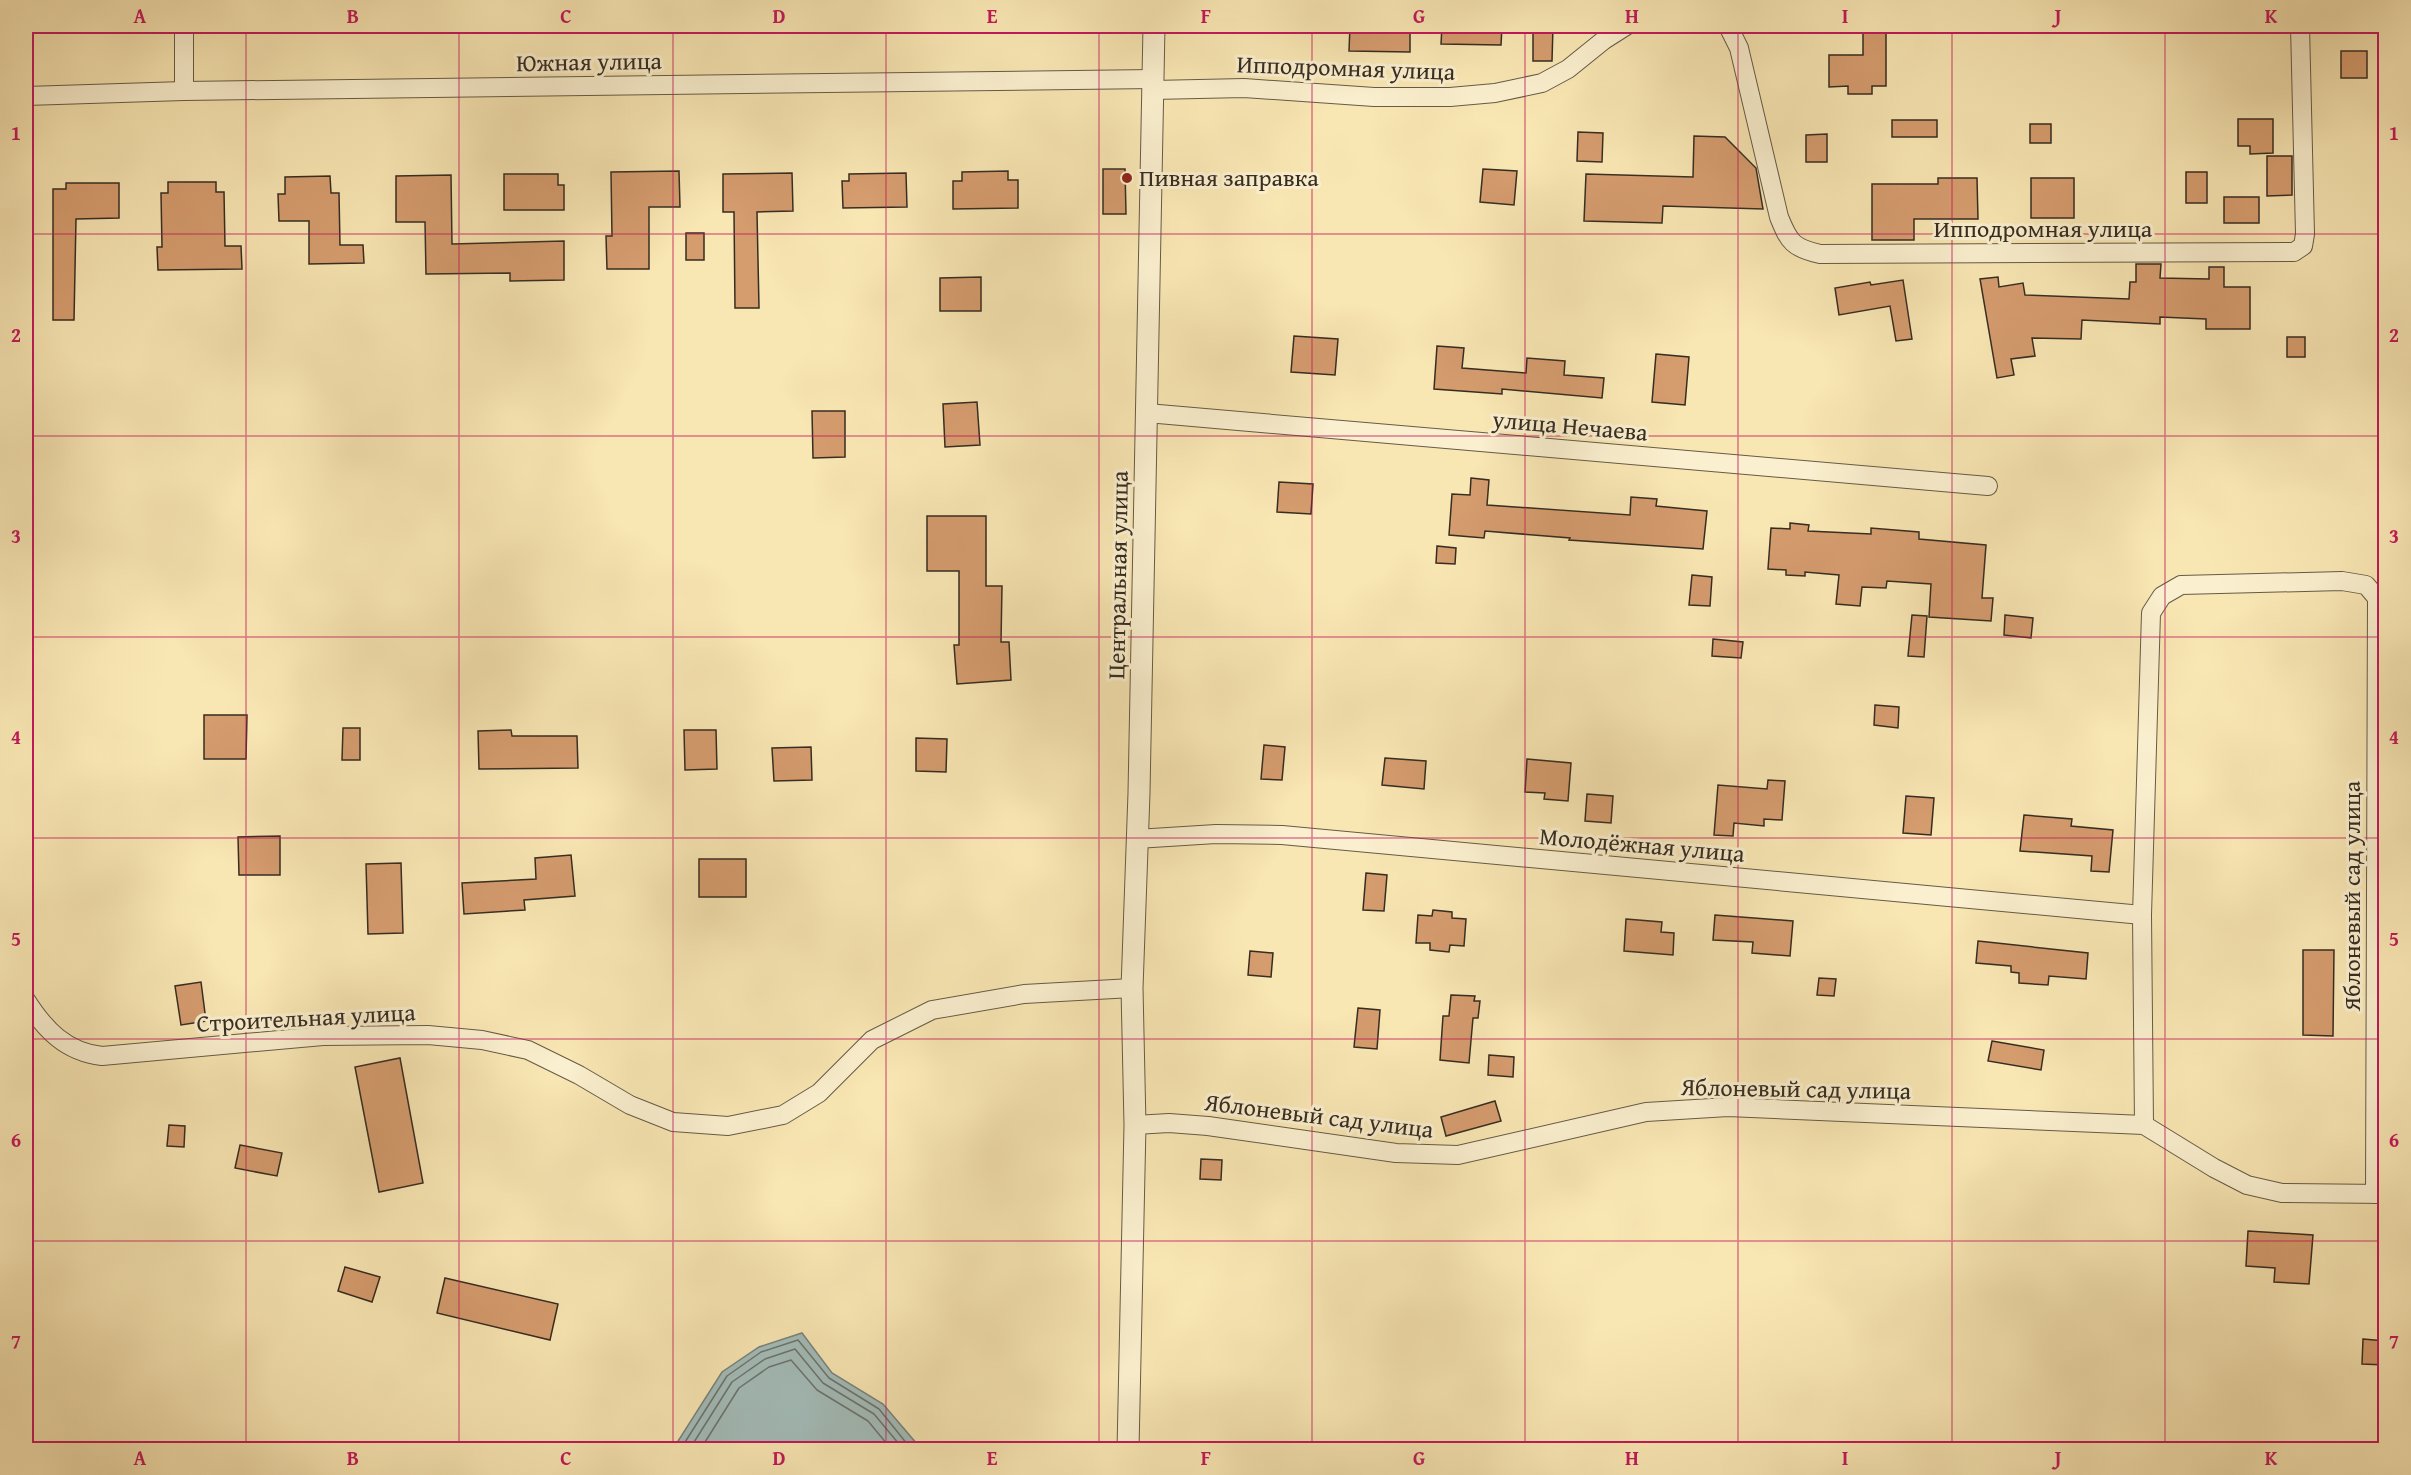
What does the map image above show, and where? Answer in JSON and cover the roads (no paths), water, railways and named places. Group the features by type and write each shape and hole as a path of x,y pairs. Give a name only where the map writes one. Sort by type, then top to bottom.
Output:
{"street":[{"path":"184,26 184,91"},
{"name":"Центральная улица","path":"1128,1449 1135,1125 1132,988 1147,413 1154,26"},
{"name":"Ипподромная улица","path":"1153,84 1374,97 1450,97 1495,93 1542,83 1568,69 1604,40 1626,26"},
{"name":"Ипподромная улица","path":"1728,26 1739,48 1779,217 1788,238 1794,244 1801,250 1820,254 2294,252 2303,246 2305,234 2300,26"},
{"name":"Южная улица","path":"26,96 184,91 1153,84"},
{"name":"улица Нечаева","path":"1147,413 1988,486"},
{"name":"Яблоневый сад улица","path":"1135,1125 1169,1123 1208,1126 1396,1153 1458,1155 1646,1112 1728,1107 2144,1125 2214,1168 2247,1185 2282,1193 2380,1194 2377,598 2366,585 2342,581 2181,585 2162,596 2151,614 2142,915"},
{"name":"Молодёжная улица","path":"1136,839 1216,834 1282,835 2142,915"},
{"path":"2142,915 2144,1125"},
{"name":"Строительная улица","path":"26,1000 38,1019 62,1042 84,1054 102,1056 323,1036 428,1035 482,1040 528,1050 579,1075 630,1105 673,1122 728,1126 783,1114 819,1093 872,1040 932,1010 1024,994 1132,988"}],"water":[{"path":"802,1333 832,1373 883,1404 919,1449 673,1449 722,1372 759,1347"}],"place":[{"name":"Пивная заправка","path":"1127,178"}]}
